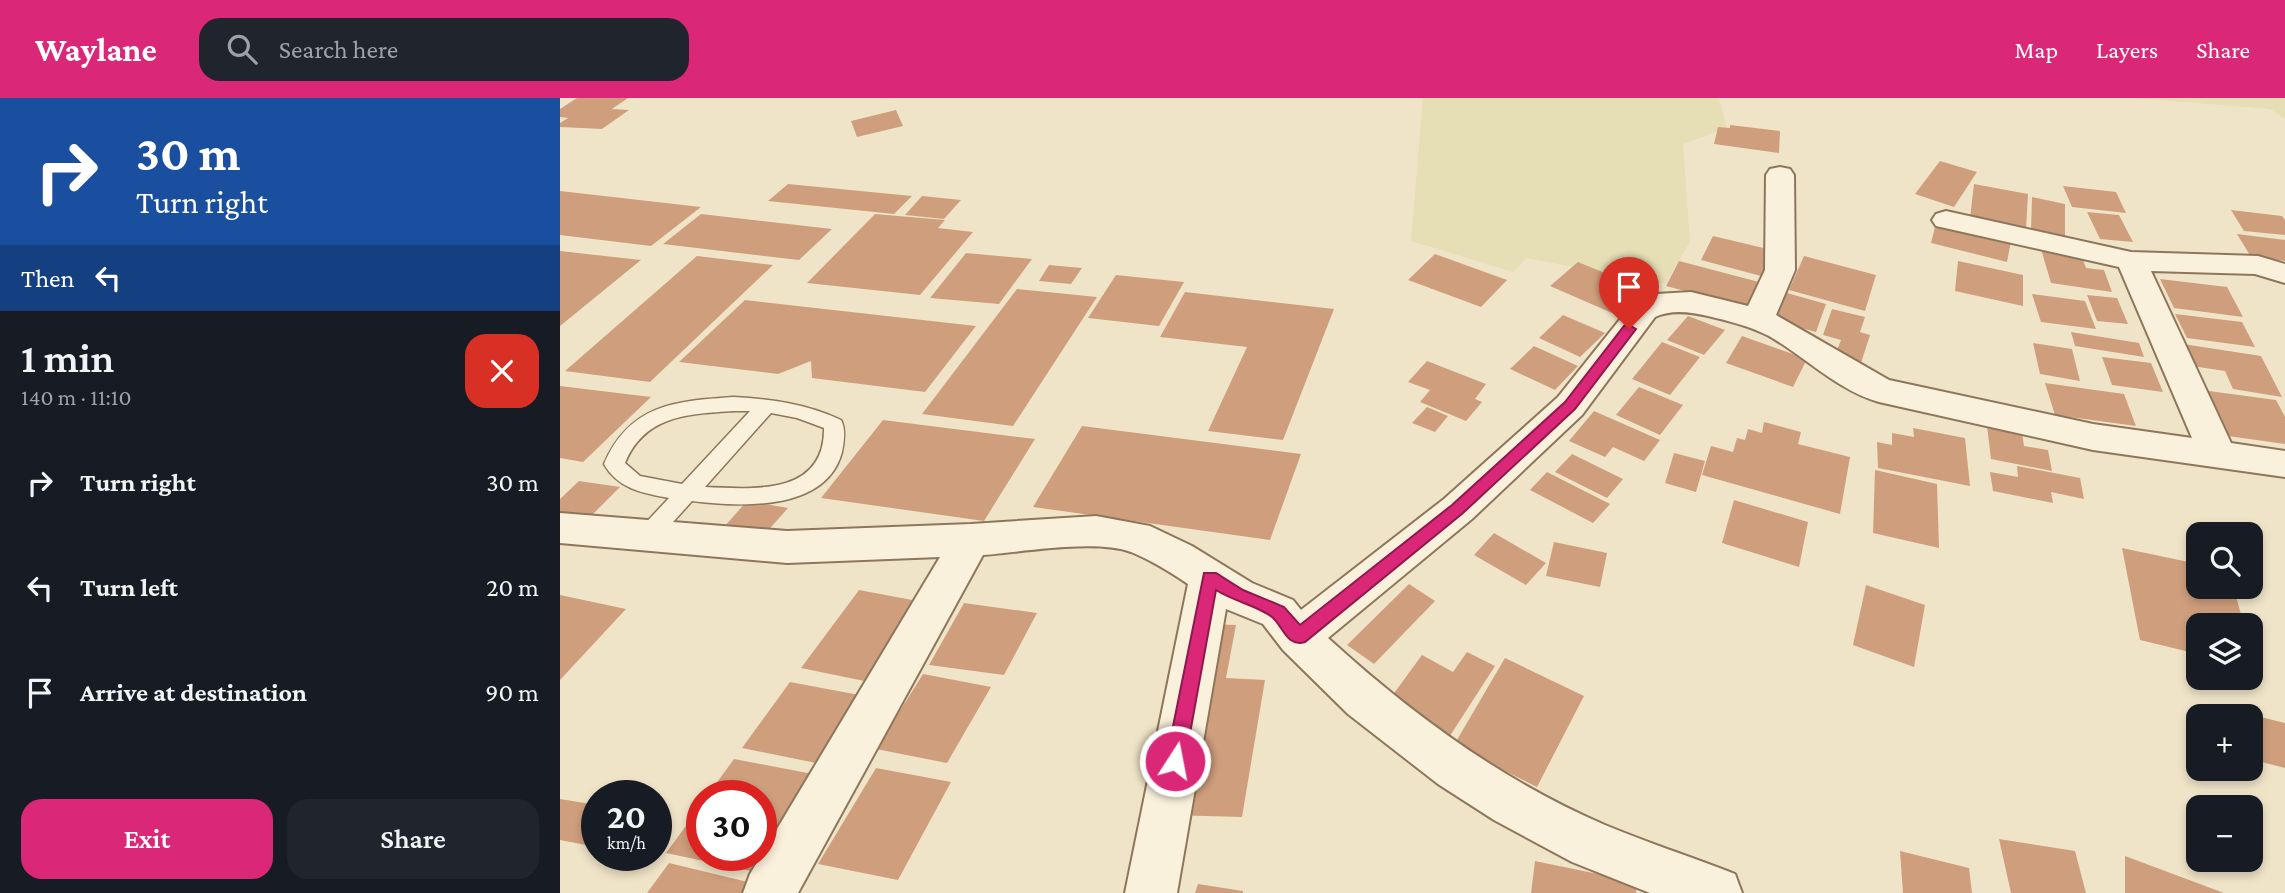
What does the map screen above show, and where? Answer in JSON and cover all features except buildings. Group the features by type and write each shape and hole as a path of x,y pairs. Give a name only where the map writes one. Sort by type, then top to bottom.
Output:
{"street":[{"path":"1758,319 1780,270 1780,175"},
{"path":"1946,220 2131,261 2258,265 2285,274"},
{"path":"2131,261 2218,455"},
{"path":"1298,637 1458,509 1570,406 1644,310 1656,304 1691,302 1758,319 1782,330 1842,370 1879,390 2093,437 2285,464"},
{"path":"560,528 787,547 971,540 1096,531 1136,537 1178,557 1237,595 1278,612 1298,637 1364,700 1455,768 1511,803 1590,844 1716,893"},
{"path":"769,893 971,540"},
{"path":"1151,893 1210,578"}],"lane":[{"path":"647,536 767,405"},
{"path":"767,405 816,415 834,425 835,444 824,468 812,481 787,493 687,493 634,482 622,475 614,464 618,451 632,434 657,415 693,407 767,405"}],"shaded area":[{"path":"1423,98 1719,98 1727,128 1683,144 1690,242 1665,284 1526,258 1513,272 1411,241"},
{"path":"2134,98 2285,98 2285,119 2270,109"}],"route":[{"path":"1175,761 1210,578 1237,595 1278,612 1298,637 1458,509 1570,406 1629,329"}]}
